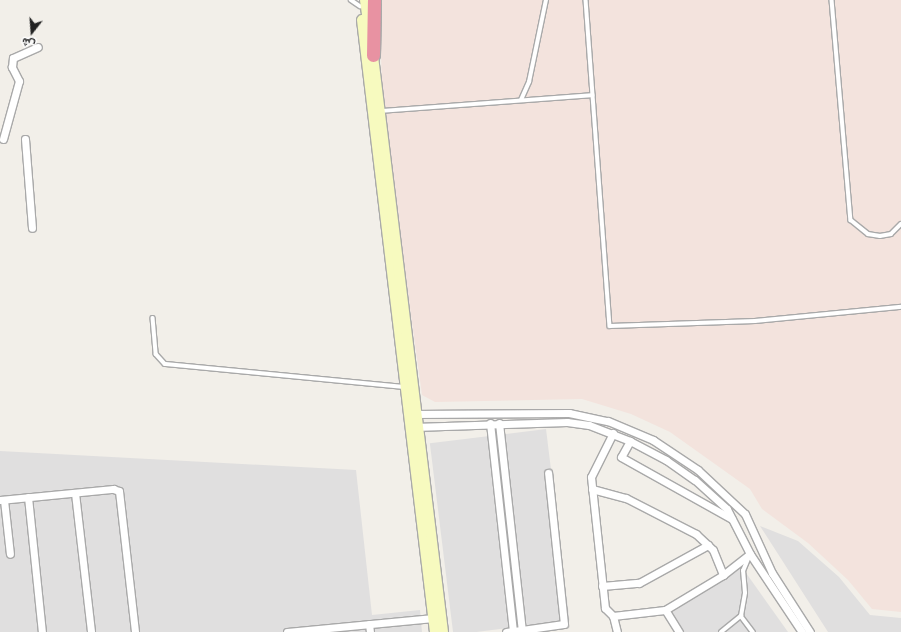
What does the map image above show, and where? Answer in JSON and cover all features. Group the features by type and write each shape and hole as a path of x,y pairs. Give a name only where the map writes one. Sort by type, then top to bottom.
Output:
{"highway":[{"path":"373,55 374,0"}],"main road":[{"path":"362,2 373,55 376,111"},
{"path":"362,2 410,387 435,632"},
{"path":"414,427 443,632"}],"street":[{"path":"3,139 19,81 12,67 12,58 38,48"},
{"path":"25,139 32,228"},
{"path":"413,414 569,413 608,421 653,440 698,470 745,514 772,573 810,632"},
{"path":"414,427 490,423 567,422 589,425 613,433 666,460 695,480 727,509 734,520 750,554 802,632"},
{"path":"490,423 510,632 550,629 564,624 548,473"},
{"path":"499,423 524,631"},
{"path":"613,433 591,477 604,608 613,616 617,632"},
{"path":"630,441 621,457 734,520"},
{"path":"10,554 2,500 113,489 122,494 135,632"},
{"path":"592,489 626,498 654,510 696,534 713,550 723,575"},
{"path":"75,492 91,632"},
{"path":"28,497 42,632"},
{"path":"602,586 639,582 708,545"},
{"path":"613,616 665,610 723,575 750,554"},
{"path":"665,610 679,632"},
{"path":"287,632 433,618"},
{"path":"369,624 370,632"}],"lane":[{"path":"351,0 362,2"},
{"path":"521,100 529,82 546,0"},
{"path":"586,0 610,326 755,321 901,307"},
{"path":"832,0 851,220 868,234 880,236 890,234 901,224"},
{"path":"376,111 592,95"},
{"path":"153,318 156,354 164,364 410,387"},
{"path":"721,632 741,616 745,593 743,571 750,554"},
{"path":"741,616 753,632"}],"shaded area":[{"path":"379,0 901,0 901,612 872,609 848,580 808,543 762,509 750,489 670,432 631,414 582,399 435,402 422,395 383,111"},
{"path":"546,429 570,621 476,632 453,632 430,443"},
{"path":"0,451 356,470 372,615 420,610 422,632 0,632"},
{"path":"760,526 798,541 839,577 870,615 901,618 901,632 828,632"},
{"path":"741,566 788,632 684,632 671,613"}]}
